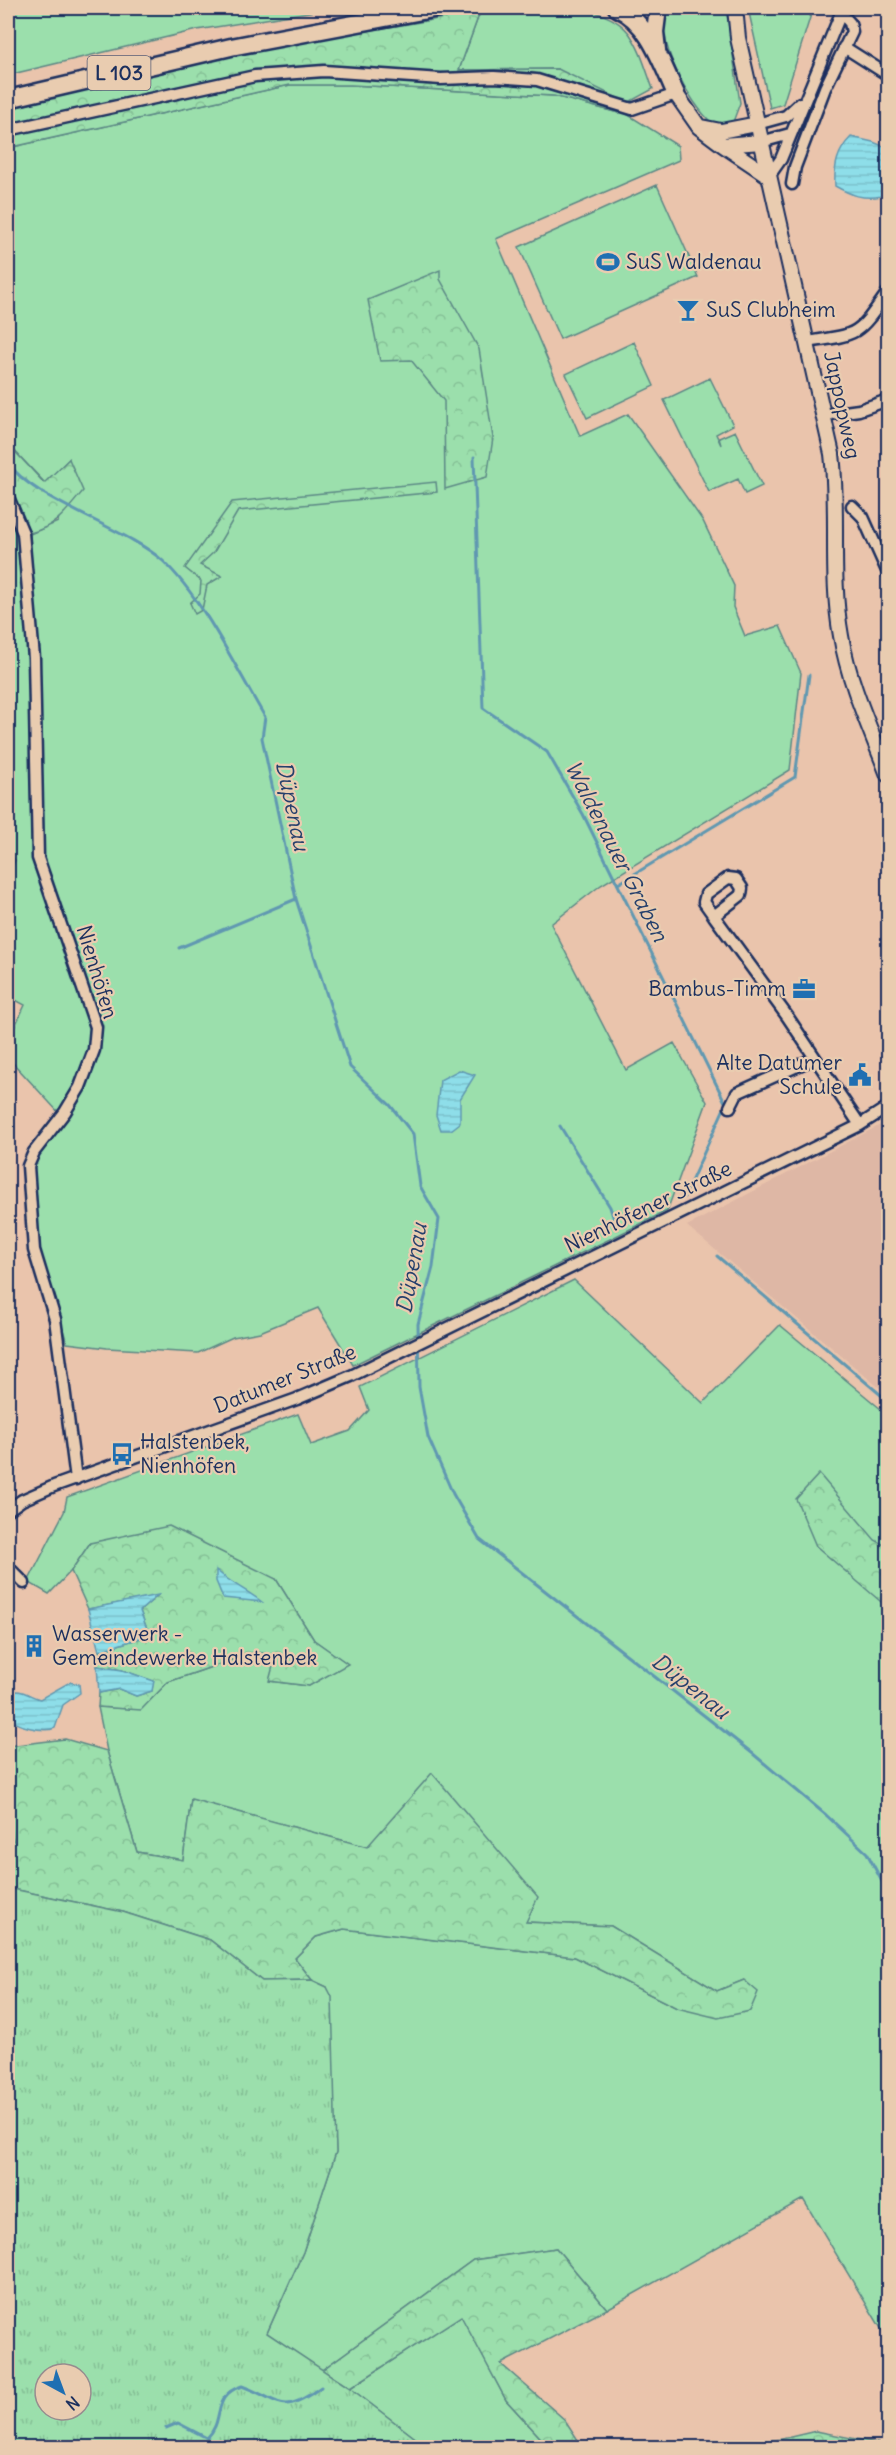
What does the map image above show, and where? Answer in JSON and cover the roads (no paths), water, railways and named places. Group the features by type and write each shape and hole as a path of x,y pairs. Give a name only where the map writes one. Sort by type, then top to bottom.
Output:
{"main road":[{"name":"L 103","path":"8,99 231,47 438,8"},
{"path":"617,8 635,21 657,51 676,94"},
{"path":"657,51 655,32 658,8"}],"street":[{"name":"Jappopweg","path":"735,8 738,38 834,472 836,580 841,637 849,669 888,775"},
{"path":"792,184 810,125 852,32 850,23 841,10"},
{"path":"8,130 255,76 324,71 441,79 494,77 537,80 632,109 676,94 699,127 769,176 781,159 841,10"},
{"path":"844,47 888,75"},
{"path":"699,127 721,131 757,124 786,116 803,101"},
{"path":"723,145 761,142 790,134"},
{"path":"807,342 853,334 863,328 888,292"},
{"path":"823,415 859,410 888,400"},
{"name":"Nienhöfen","path":"8,497 23,533 34,658 38,858 96,1027 94,1050 80,1087 65,1112 34,1152 28,1166 34,1250 55,1319 76,1479"},
{"path":"852,506 863,517 888,573"},
{"path":"714,916 860,1125"},
{"path":"730,1107 736,1093 814,1058"},
{"name":"Nienhöfener Straße","path":"409,1347 860,1125 888,1107"},
{"name":"Datumer Straße","path":"8,1510 22,1500 76,1479 297,1399 409,1347"},
{"path":"8,1567 24,1583"}],"water":[{"path":"851,137 888,148 888,200 882,196 857,196 835,186 837,159"},
{"path":"459,1070 475,1075 460,1099 460,1123 451,1130 441,1130 436,1115 440,1080"},
{"path":"216,1570 262,1602 223,1598 216,1581"},
{"path":"158,1595 140,1611 147,1629 140,1638 99,1651 88,1609"},
{"path":"97,1666 122,1670 154,1681 152,1691 136,1696 119,1689 99,1693"},
{"path":"70,1682 79,1684 80,1693 63,1705 55,1728 44,1730 30,1728 8,1717 8,1693 20,1691 40,1699"}],"waterway":[{"name":"Waldenauer Graben","path":"474,457 483,708 547,752 583,814 726,1104 684,1197"},
{"name":"Düpenau","path":"8,461 18,475 35,488 126,537 163,561 205,614 265,717 262,738 296,899 350,1067 390,1105 413,1134 420,1186 439,1219 433,1267 418,1324 419,1387 428,1437 453,1494 479,1539 752,1753 826,1815 867,1853 888,1893"},
{"path":"618,884 795,777 809,675"},
{"path":"179,948 296,899"},
{"path":"560,1126 610,1207 617,1229"},
{"path":"715,1203 836,1143"},
{"name":"Waldenauer Graben","path":"717,1256 888,1401"},
{"path":"166,2428 178,2423 207,2438 213,2431 226,2396 232,2390 242,2386 274,2401 289,2404 297,2402 321,2387"},
{"path":"144,2448 149,2443"}],"place":[{"name":"SuS Waldenau","path":"608,262"},
{"name":"SuS Clubheim","path":"688,310"},
{"name":"Bambus-Timm","path":"804,989"},
{"name":"Alte Datumer Schule","path":"860,1075"},
{"name":"Halstenbek, Nienhöfen","path":"122,1454"},
{"name":"Wasserwerk - Gemeindewerke Halstenbek","path":"34,1646"}]}
